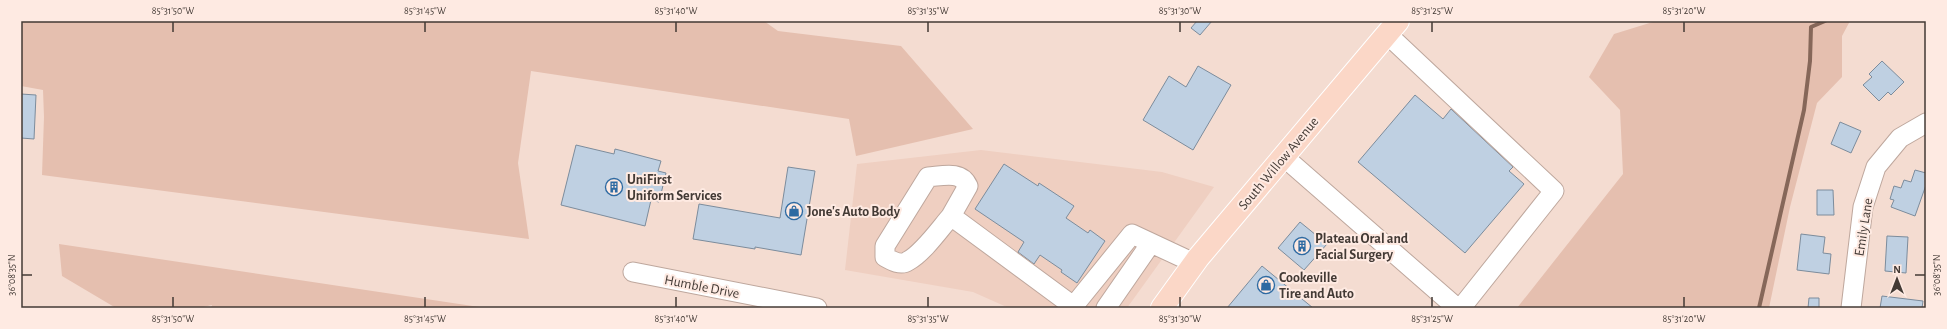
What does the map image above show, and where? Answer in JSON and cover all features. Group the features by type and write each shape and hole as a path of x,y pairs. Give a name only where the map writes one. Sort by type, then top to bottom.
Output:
{"main road":[{"name":"South Willow Avenue","path":"1162,308 1194,263 1393,27"}],"street":[{"path":"1393,27 1411,54 1554,191 1461,308"},
{"name":"Emily Lane","path":"1851,308 1864,207 1876,166 1900,138 1926,123"},
{"path":"1284,157 1312,179 1373,235 1457,308"},
{"path":"958,175 965,179 968,186 951,216 920,252 907,262 894,262 885,257 885,246 928,177 958,175"},
{"path":"951,216 1072,307 1132,234 1194,263"},
{"path":"1106,308 1151,243"},
{"name":"Humble Drive","path":"633,272 817,308"}],"shaded area":[{"path":"21,21 764,21 778,31 901,46 973,129 856,156 849,119 531,71 518,163 529,239 42,175 44,117 43,90 21,86"},
{"path":"1656,21 1850,21 1842,36 1842,77 1817,103 1790,207 1769,308 1517,308 1623,174 1620,110 1589,77 1614,34"},
{"path":"981,150 1162,172 1214,187 1127,308 1009,308 973,292 845,270 857,164"},
{"path":"59,244 486,308 211,308 212,305 199,308 116,308 62,276"}],"building":[{"path":"1197,21 1212,21 1200,35 1191,28"},
{"path":"1882,61 1904,82 1891,95 1888,92 1879,101 1863,85 1872,77 1869,74"},
{"path":"1198,66 1231,85 1193,150 1143,120 1169,76 1186,87"},
{"path":"21,94 36,95 34,139 21,138"},
{"path":"1415,95 1443,119 1451,109 1513,167 1509,171 1524,184 1465,253 1358,162"},
{"path":"1840,122 1861,131 1851,153 1831,144"},
{"name":"UniFirst Uniform Services","path":"576,145 614,154 615,149 661,161 658,171 666,173 659,202 651,200 645,226 561,205"},
{"path":"1004,164 1038,186 1039,183 1074,206 1066,218 1088,233 1090,230 1105,241 1077,283 1061,272 1062,270 1040,255 1034,264 1018,252 1024,242 975,209"},
{"path":"788,167 815,171 801,255 693,239 699,204 780,218"},
{"path":"1915,170 1926,173 1926,185 1915,216 1891,207 1894,200 1890,199 1894,186 1901,188 1904,180 1911,182"},
{"path":"1817,190 1833,190 1834,215 1817,215"},
{"name":"Plateau Oral and Facial Surgery","path":"1300,222 1327,244 1304,270 1278,248"},
{"path":"1801,234 1825,237 1823,253 1831,254 1829,274 1797,270"},
{"path":"1887,236 1908,237 1906,273 1885,271"},
{"name":"Cookeville Tire and Auto","path":"1262,266 1313,308 1227,308"},
{"path":"1882,296 1923,301 1922,308 1880,308"},
{"path":"1809,298 1819,298 1819,308 1808,308"}],"waterway":[{"path":"1759,308 1804,110 1810,61 1811,27 1825,21"}],"place":[{"name":"UniFirst Uniform Services","path":"614,187"},
{"name":"Jone's Auto Body","path":"794,211"},
{"name":"Plateau Oral and Facial Surgery","path":"1302,246"},
{"name":"Cookeville Tire and Auto","path":"1266,285"}]}
